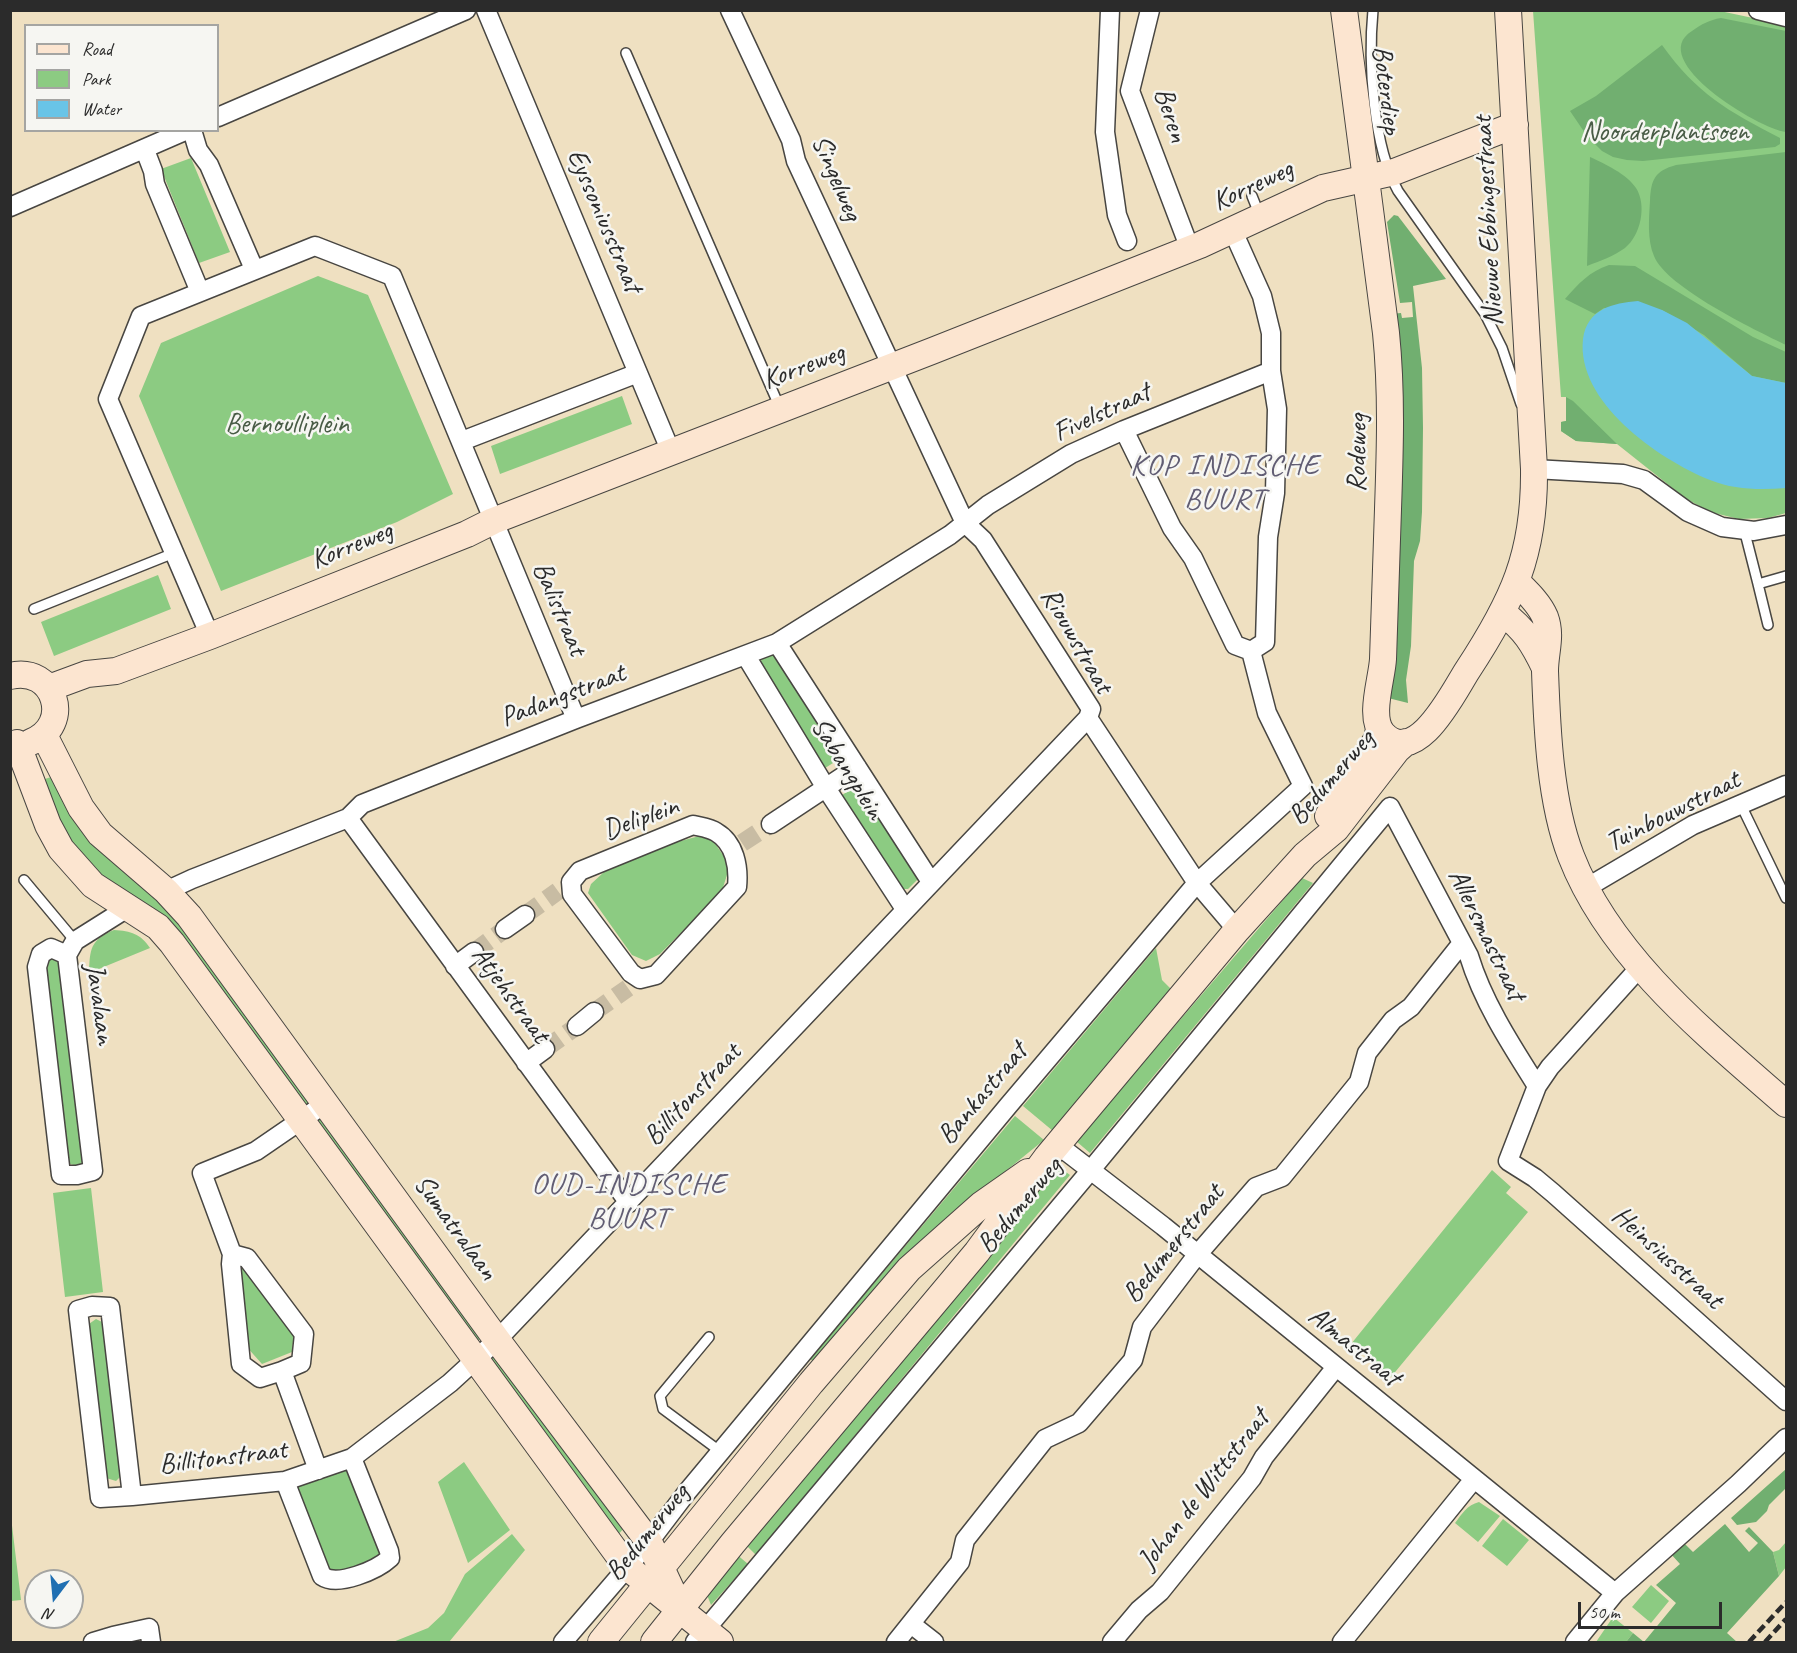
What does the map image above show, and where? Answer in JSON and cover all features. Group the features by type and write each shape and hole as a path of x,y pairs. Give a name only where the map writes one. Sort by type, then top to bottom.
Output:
{"main road":[{"name":"Boterdiep","path":"1344,10 1377,176"},
{"name":"Nieuwe Ebbingestraat","path":"1406,742 1422,736 1436,719 1503,613 1517,582 1530,533 1534,500 1534,469 1508,10"},
{"name":"Korreweg","path":"52,695 87,674 116,671 210,636 456,538 494,520 892,366 1184,234 1232,229 1256,206 1377,176 1515,125"},
{"name":"Rodeweg","path":"1377,176 1390,403 1383,662 1376,711 1379,729"},
{"path":"1517,582 1535,600 1545,618 1549,637 1545,668 1552,771 1561,823 1570,855 1586,888 1621,944 1641,966 1706,1033 1786,1104"},
{"path":"1503,613 1533,642 1545,668"},
{"path":"13,668 36,677 52,695 55,717 44,735 32,742 14,742"},
{"path":"1379,729 1389,739 1406,742"},
{"name":"Bedumerweg","path":"1305,855 1377,738 1379,729"},
{"name":"Sumatralaan","path":"44,735 81,808 100,834 166,891 189,916 497,1340 649,1542 654,1576 680,1610"},
{"name":"Sumatralaan","path":"14,742 48,825 61,849 93,885 158,927 172,943 627,1567 654,1576"},
{"name":"Bedumerweg","path":"654,1642 733,1543 977,1252 1053,1151 1237,930 1305,855 1336,829 1397,750 1406,742"},
{"name":"Bedumerweg","path":"601,1642 804,1392 909,1269 981,1205 1053,1151"},
{"path":"680,1610 706,1638"}],"street":[{"path":"219,117 466,10"},
{"name":"Eyssoniusstraat","path":"486,10 671,452"},
{"name":"Singelweg","path":"730,10 791,140 796,161 892,366"},
{"path":"1110,10 1101,125 1117,216 1127,241"},
{"name":"Beren","path":"1150,10 1130,91 1184,234"},
{"path":"1758,10 1786,17"},
{"path":"1101,125 1137,111"},
{"path":"10,207 183,132"},
{"path":"193,132 198,150 209,165 254,269"},
{"path":"145,150 155,184 200,292"},
{"path":"1124,430 1172,528 1193,558 1235,645 1251,651 1265,642 1268,537 1275,493 1277,409 1271,371 1271,333 1262,296 1232,229"},
{"path":"210,636 108,399 141,316 254,269 315,246 392,276 494,520"},
{"name":"Riouwstraat","path":"892,366 965,523 983,540 1091,709 1088,718 1197,883 1237,930"},
{"name":"Fivelstraat","path":"965,523 988,505 1071,454 1124,430 1271,371"},
{"path":"462,441 638,373"},
{"path":"1534,469 1623,474 1644,480 1688,512 1722,527 1754,531 1786,525"},
{"name":"Balistraat","path":"494,520 576,719"},
{"name":"Padangstraat","path":"166,891 348,818 362,804 576,719 777,643 965,523"},
{"name":"Sabangplein","path":"777,643 931,882"},
{"name":"Bankastraat","path":"563,1642 649,1542 720,1452 1008,1106 1197,883 1303,786 1267,713 1251,651"},
{"name":"Sabangplein","path":"746,656 826,788 905,909"},
{"name":"Billitonstraat","path":"132,1496 285,1481 352,1458 450,1383 497,1340 629,1203 1088,718"},
{"path":"771,824 856,767"},
{"name":"Tuinbouwstraat","path":"1586,888 1693,825 1786,785"},
{"name":"Allersmastraat","path":"1390,807 1469,956 1474,973 1510,1043 1537,1086"},
{"name":"Bedumerweg","path":"706,1638 1390,807"},
{"name":"Atjehstraat","path":"348,818 629,1203"},
{"name":"Deliplein","path":"693,825 718,833 737,846 738,887 656,975 634,984 631,973 565,886 580,871 693,825"},
{"path":"71,948 129,907"},
{"path":"505,929 525,915"},
{"name":"Bedumerstraat","path":"896,1642 960,1562 965,1540 1045,1439 1079,1423 1133,1360 1142,1327 1197,1255 1256,1187 1282,1177 1359,1082 1367,1053 1393,1020 1411,1007 1462,943"},
{"name":"Javalaan","path":"51,948 71,948 93,1171 76,1175 61,1175 37,967 40,954 51,948"},
{"path":"455,966 474,952"},
{"path":"1537,1086 1550,1067 1641,966"},
{"path":"577,1026 594,1012"},
{"path":"526,1063 545,1049"},
{"name":"Heinsiusstraat","path":"1537,1086 1508,1161 1553,1192 1786,1401"},
{"path":"232,1254 247,1258 304,1334 301,1363 260,1378 241,1364 231,1264 232,1254 202,1173 256,1151 326,1103"},
{"name":"Almastraat","path":"1053,1151 1090,1171 1197,1255 1615,1593"},
{"path":"92,1306 110,1307 132,1496 100,1498 78,1310 92,1306"},
{"name":"Johan de Wittstraat","path":"1112,1642 1138,1610 1167,1584 1252,1478 1264,1456 1339,1370"},
{"path":"282,1371 318,1470"},
{"path":"1575,1642 1615,1593 1738,1484 1786,1438"},
{"path":"285,1481 322,1576 328,1580 340,1581 383,1565 390,1558 352,1458"},
{"path":"1342,1642 1474,1479"},
{"path":"911,1624 934,1642"},
{"path":"93,1642 113,1639 149,1628 151,1642"}],"lane":[{"name":"Nieuwe Ebbingestraat","path":"1373,10 1370,46 1381,148 1377,176 1401,196 1485,314 1495,331 1532,429"},
{"path":"626,53 781,410"},
{"path":"1744,530 1768,625"},
{"path":"34,609 174,553"},
{"path":"1758,584 1786,576"},
{"path":"1741,805 1786,898"},
{"path":"24,880 71,948"},
{"path":"710,1337 660,1396 663,1409 720,1452"}],"green space":[{"name":"Noorderplantsoen","path":"1533,11 1720,11 1786,25 1786,513 1768,518 1739,519 1710,512 1685,498 1617,444 1576,441 1561,431 1561,422 1566,421 1566,397 1561,397"},
{"path":"1721,18 1786,31 1786,132 1753,119 1732,106 1694,75 1683,59 1681,44 1692,31"},
{"path":"1662,45 1701,89 1729,110 1780,138 1780,144 1775,147 1643,161 1613,157 1602,151 1587,136 1570,111 1596,96"},
{"path":"1786,152 1786,345 1713,306 1675,281 1654,256 1650,243 1649,222 1653,182 1663,170 1676,165"},
{"path":"1590,157 1615,170 1632,183 1639,195 1642,211 1635,236 1625,248 1587,266"},
{"path":"191,158 230,252 199,263 161,169"},
{"path":"1394,215 1398,216 1446,279 1413,286 1422,368 1422,512 1420,541 1414,561 1411,646 1406,680 1408,703 1384,697 1390,314 1401,313 1402,318 1413,317 1412,302 1400,303 1387,222"},
{"path":"1609,265 1635,266 1753,337 1786,352 1786,383 1752,376 1704,335 1662,310 1604,308 1595,314 1565,299 1585,279"},
{"name":"Bernoulliplein","path":"318,276 368,295 453,494 397,522 221,591 139,396 161,343"},
{"path":"622,396 632,424 500,474 491,446"},
{"path":"1566,397 1573,401 1617,444 1576,441 1561,431 1561,422 1566,421"},
{"path":"158,575 171,609 54,656 41,622"},
{"path":"772,655 780,657 844,756 822,770 759,664 762,659"},
{"path":"54,776 163,896 320,1102 303,1115 273,1073 66,844 42,780"},
{"path":"861,783 918,874 918,879 908,889 900,889 839,797"},
{"path":"703,835 714,842 730,865 722,891 660,954 646,961 632,955 588,893 591,884 604,872 666,845"},
{"path":"1302,878 1313,883 1090,1153 1076,1141"},
{"path":"114,930 135,934 143,939 150,948 89,973 93,946 100,938"},
{"path":"1156,948 1162,980 1173,991 1053,1131 1023,1106"},
{"path":"52,957 62,963 86,1159 78,1166 66,1163 43,966"},
{"path":"328,1113 488,1334 471,1345 311,1125"},
{"path":"1015,1116 1044,1140 928,1234 814,1362 810,1359"},
{"path":"1056,1165 1070,1175 756,1555 744,1543"},
{"path":"1492,1170 1511,1187 1506,1193 1528,1212 1391,1377 1351,1344"},
{"path":"91,1188 103,1292 65,1297 53,1193"},
{"path":"246,1268 294,1330 292,1352 262,1364 245,1345 238,1270"},
{"path":"96,1319 106,1324 123,1474 116,1481 103,1477 86,1326"},
{"path":"501,1352 627,1525 614,1539 485,1363"},
{"path":"464,1462 510,1530 468,1563 438,1482"},
{"path":"341,1468 352,1471 382,1548 375,1561 338,1575 327,1568 297,1498 298,1486"},
{"path":"1786,1469 1786,1488 1769,1505 1767,1511 1756,1522 1737,1525 1731,1518"},
{"path":"1479,1502 1500,1516 1478,1542 1455,1523 1468,1508"},
{"path":"10,1509 21,1600 11,1601 10,1601"},
{"path":"1503,1519 1529,1540 1507,1566 1482,1546"},
{"path":"1725,1524 1749,1552 1758,1543 1745,1531 1749,1527 1773,1552 1779,1576 1727,1633 1737,1642 1644,1642 1676,1603 1656,1585 1680,1564 1670,1553 1683,1542 1693,1552"},
{"path":"512,1534 525,1550 449,1642 393,1642 428,1628 444,1613 465,1574"},
{"path":"1786,1542 1786,1567 1779,1576 1773,1552 1779,1550"},
{"path":"735,1553 748,1564 711,1605 707,1595"},
{"path":"1651,1585 1669,1601 1651,1623 1632,1607"},
{"path":"1613,1617 1633,1633 1626,1642 1596,1642"},
{"path":"1633,1633 1644,1642 1626,1642"}],"water":[{"path":"1638,301 1687,323 1752,376 1786,383 1786,488 1728,486 1710,480 1667,458 1645,443 1606,406 1593,385 1584,362 1585,329 1596,314 1603,310 1611,306"}],"tunnel":[{"path":"742,843 771,824"},
{"path":"525,915 558,891"},
{"path":"474,952 505,929"},
{"path":"594,1012 628,988"},
{"path":"545,1049 577,1026"}],"railway":[{"path":"1749,1642 1786,1602"},
{"path":"1765,1642 1786,1619"}],"district":[{"name":"KOP INDISCHE BUURT","path":"1225,483"},
{"name":"OUD-INDISCHE BUURT","path":"629,1202"}]}
